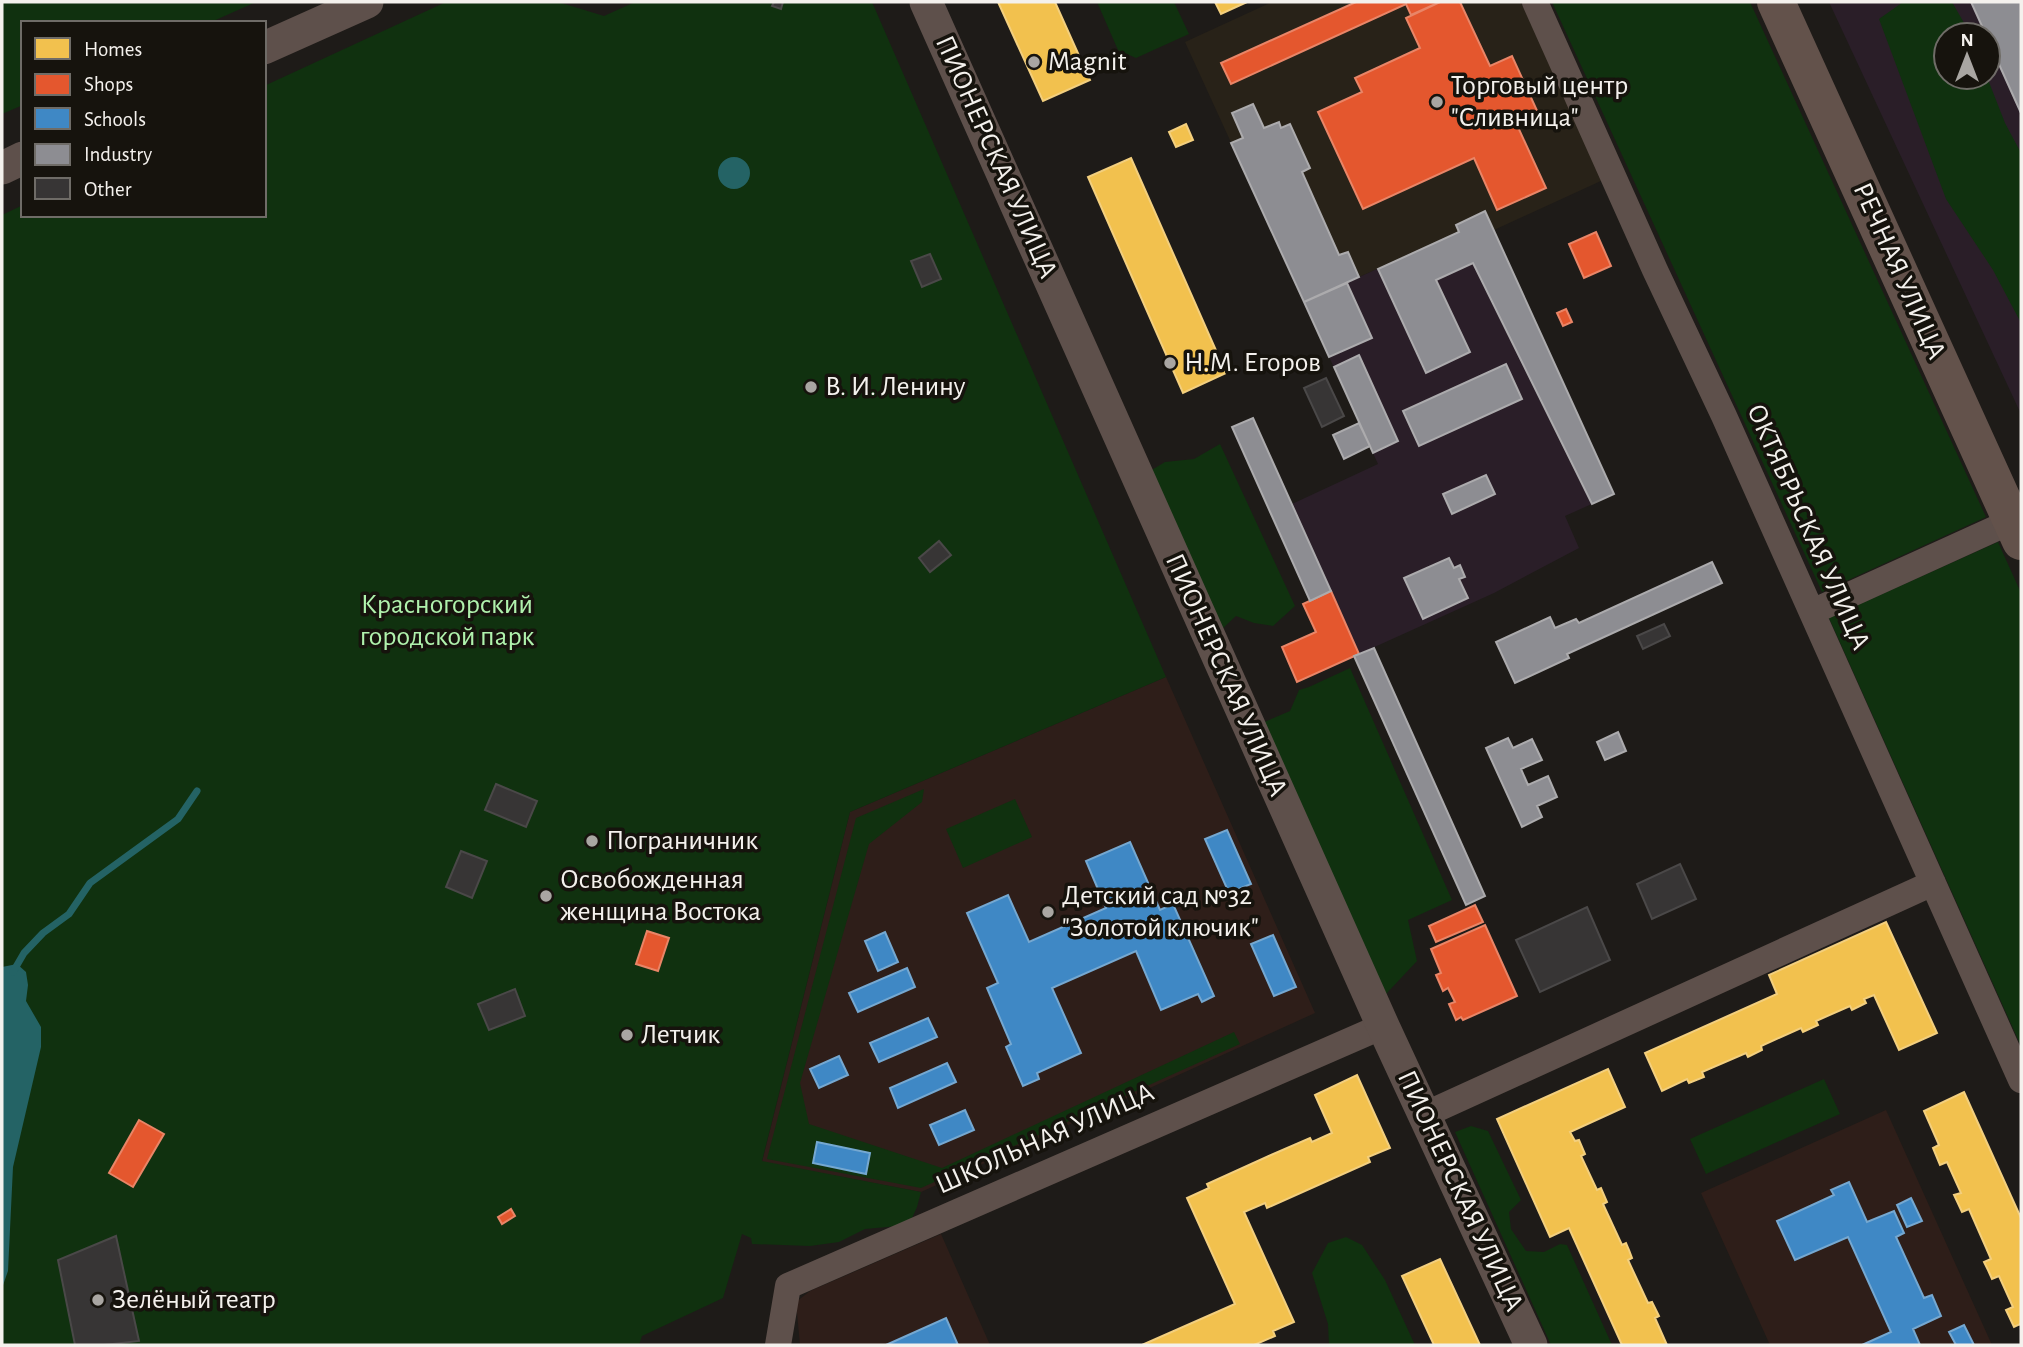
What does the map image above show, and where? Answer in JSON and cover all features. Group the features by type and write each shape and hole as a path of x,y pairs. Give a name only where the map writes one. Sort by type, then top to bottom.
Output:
{"main road":[{"name":"РЕЧНАЯ УЛИЦА","path":"1776,2 2017,531"}],"street":[{"path":"266,47 367,2"},
{"name":"ПИОНЕРСКАЯ УЛИЦА","path":"926,2 1383,1027 1531,1345"},
{"name":"ОКТЯБРЬСКАЯ УЛИЦА","path":"1535,2 2021,1080"},
{"path":"2,168 21,159"},
{"path":"1812,612 2017,531"},
{"path":"1424,1115 1933,883"},
{"name":"ШКОЛЬНАЯ УЛИЦА","path":"778,1345 788,1286 1383,1027"}],"shaded area":[{"path":"1272,2 1521,2 1603,180 1494,230 1486,212 1459,232 1304,302 1185,42"},
{"path":"1829,2 2021,2 2021,414"},
{"path":"1485,211 1614,494 1565,516 1579,548 1494,593 1359,654 1292,504 1378,464 1304,302 1459,232 1456,225"},
{"name":"Детский сад №32 \"Золотой ключик\"","path":"1166,677 1315,1013 921,1192 762,1162 850,812"},
{"path":"1886,1110 1992,1345 1770,1345 1701,1193"},
{"path":"941,1234 990,1345 800,1345 796,1302 810,1291"}],"green space":[{"path":"2,2 256,2 213,21 21,21 21,106 2,114"},
{"name":"Красногорский городской парк","path":"446,2 558,2 604,16 635,2 872,2 1166,677 850,812 762,1161 921,1192 917,1207 909,1225 865,1229 839,1242 810,1246 752,1244 751,1238 742,1234 723,1298 642,1336 639,1345 2,1345 2,215 21,206 21,217 266,217 266,85"},
{"path":"1097,2 1174,2 1189,34 1136,58 1118,50"},
{"path":"1552,2 1750,2 1986,517 1822,592"},
{"path":"1903,2 1952,2 1963,21 1932,21 1932,91 1992,91 2021,153 2021,323 1993,270 1946,199 1879,19"},
{"path":"1220,444 1295,606 1273,626 1236,616 1221,630 1150,471 1165,462 1194,459"},
{"path":"1998,542 2021,593 2021,1046 1829,618"},
{"path":"1350,668 1452,900 1408,920 1417,961 1386,994 1262,723 1290,711 1299,690"},
{"path":"924,789 922,802 869,844 800,1083 809,1124 942,1168 1234,1032 1240,1044 921,1188 767,1159 856,818"},
{"path":"1015,799 1032,837 963,868 946,829"},
{"path":"1824,1079 1840,1114 1706,1174 1690,1139"},
{"path":"1471,1126 1488,1131 1521,1200 1509,1212 1511,1229 1526,1251 1544,1252 1560,1244 1567,1245 1612,1345 1551,1345 1455,1132"},
{"path":"1346,1237 1362,1245 1385,1280 1415,1345 1329,1345 1328,1324 1312,1273 1328,1243"}],"water":[{"path":"734,157 745,162 750,173 745,184 734,189 723,184 718,173 723,162"},
{"path":"17,964 26,972 26,1001 41,1027 41,1047 13,1167 8,1271 2,1288 2,967"}],"building: Homes":[{"path":"998,2 1055,2 1090,80 1043,101"},
{"path":"1215,2 1247,2 1221,14"},
{"path":"1186,124 1193,140 1176,147 1169,132"},
{"path":"1131,158 1226,373 1183,393 1088,177"},
{"path":"1886,922 1937,1033 1899,1050 1874,995 1864,999 1866,1003 1852,1010 1850,1006 1816,1021 1818,1025 1803,1032 1801,1028 1761,1046 1762,1050 1748,1057 1746,1053 1702,1072 1704,1077 1689,1083 1687,1079 1662,1091 1645,1053 1777,994 1769,975"},
{"path":"1608,1069 1625,1107 1570,1132 1575,1141 1579,1140 1585,1154 1581,1156 1597,1190 1601,1188 1607,1202 1603,1204 1622,1245 1626,1243 1632,1258 1628,1260 1648,1303 1652,1302 1659,1316 1655,1318 1667,1345 1622,1345 1569,1228 1550,1237 1497,1119"},
{"path":"1357,1075 1390,1148 1368,1157 1370,1162 1267,1208 1265,1203 1244,1212 1294,1322 1273,1331 1275,1336 1254,1345 1142,1345 1235,1304 1187,1198 1209,1188 1207,1184 1271,1155 1310,1138 1312,1142 1332,1133 1315,1095"},
{"path":"1964,1092 2021,1218 2021,1326 2020,1324 2014,1327 2006,1310 2013,1307 1999,1276 1992,1279 1984,1262 1991,1259 1969,1209 1962,1212 1954,1195 1961,1193 1947,1162 1940,1165 1933,1148 1939,1145 1924,1111"},
{"path":"1440,1259 1480,1345 1434,1345 1402,1276"}],"building: Shops":[{"path":"1356,2 1440,2 1411,15 1406,4 1231,84 1221,63"},
{"name":"Торговый центр \"Сливница\"","path":"1440,2 1460,2 1490,66 1512,56 1539,115 1517,125 1546,188 1497,210 1474,158 1363,209 1318,112 1362,92 1355,78 1420,48 1406,18"},
{"path":"1596,232 1611,266 1584,278 1569,244"},
{"path":"1566,309 1572,322 1563,326 1557,313"},
{"path":"1331,591 1359,654 1297,682 1282,647 1316,632 1303,604"},
{"path":"1475,905 1483,922 1436,942 1429,926"},
{"path":"1485,925 1517,996 1463,1020 1461,1017 1456,1020 1449,1004 1455,1002 1448,988 1443,991 1436,975 1441,973 1431,949"},
{"path":"647,931 669,938 658,971 636,964"},
{"path":"139,1120 164,1134 133,1187 109,1173"},
{"path":"511,1209 515,1216 502,1224 498,1217"}],"building: Schools":[{"path":"1227,830 1251,884 1229,893 1205,839"},
{"path":"1130,842 1160,910 1173,904 1214,996 1202,1002 1198,994 1161,1010 1136,951 1052,988 1081,1053 1037,1073 1039,1079 1023,1086 1006,1047 1011,1044 987,988 998,983 967,913 1008,895 1029,942 1106,908 1086,861"},
{"path":"885,932 898,962 878,971 865,941"},
{"path":"1273,935 1296,987 1274,996 1251,944"},
{"path":"907,968 915,987 858,1012 849,993"},
{"path":"928,1018 937,1037 879,1062 870,1043"},
{"path":"839,1056 848,1075 819,1088 810,1069"},
{"path":"947,1063 956,1082 898,1108 890,1088"},
{"path":"965,1110 974,1130 939,1145 930,1125"},
{"path":"817,1142 870,1153 866,1174 813,1163"},
{"path":"1849,1182 1867,1222 1894,1211 1904,1233 1896,1237 1924,1298 1932,1295 1941,1316 1913,1329 1920,1345 1862,1345 1891,1332 1848,1237 1795,1260 1777,1221 1834,1195 1831,1190"},
{"path":"1911,1198 1922,1221 1907,1227 1897,1205"},
{"path":"946,1318 958,1345 886,1345"},
{"path":"1964,1325 1974,1345 1956,1345 1949,1332"}],"building: Industry":[{"path":"1971,2 2021,2 2021,113 2002,71 2002,21 1980,21"},
{"path":"1253,104 1264,128 1279,122 1281,128 1290,124 1310,168 1302,172 1339,255 1348,252 1359,277 1304,302 1231,143 1243,138 1232,113"},
{"path":"1485,211 1614,494 1592,504 1473,263 1436,280 1470,352 1426,373 1378,269 1459,232 1456,225"},
{"path":"1347,283 1372,338 1329,357 1304,302"},
{"path":"1359,355 1398,441 1373,453 1334,367"},
{"path":"1506,364 1522,399 1419,446 1403,411"},
{"path":"1253,418 1331,591 1310,601 1232,427"},
{"path":"1359,423 1370,446 1344,459 1333,435"},
{"path":"1486,475 1495,494 1452,514 1443,494"},
{"path":"1449,558 1454,568 1460,565 1465,577 1459,579 1468,598 1423,619 1404,578"},
{"path":"1712,562 1722,583 1567,654 1569,658 1515,683 1496,642 1550,617 1555,628 1576,619 1579,623"},
{"path":"1374,648 1485,896 1466,905 1354,656"},
{"path":"1618,732 1626,751 1605,760 1597,742"},
{"path":"1508,738 1513,748 1532,739 1542,760 1521,769 1528,785 1548,776 1557,797 1537,806 1542,817 1522,827 1486,748"}],"building: Other":[{"path":"774,2 783,2 781,9 772,6"},
{"path":"930,254 941,279 922,287 911,261"},
{"path":"1326,378 1344,416 1322,427 1304,388"},
{"path":"939,541 951,555 930,572 919,558"},
{"path":"1664,624 1670,636 1643,649 1637,636"},
{"path":"496,784 537,801 526,827 485,810"},
{"path":"461,851 487,861 472,898 446,887"},
{"path":"1680,864 1696,899 1652,919 1637,884"},
{"path":"1587,907 1610,960 1540,992 1516,940"},
{"path":"515,989 525,1016 489,1030 478,1004"},
{"name":"Зелёный театр","path":"116,1236 139,1341 75,1345 58,1260"}],"waterway":[{"path":"13,972 24,953 43,933 69,914 90,883 178,819 197,791"}],"place":[{"name":"Magnit","path":"1034,62"},
{"name":"Торговый центр \"Сливница\"","path":"1437,102"},
{"name":"Н.М. Егоров","path":"1170,363"},
{"name":"В. И. Ленину","path":"811,387"},
{"name":"Пограничник","path":"592,841"},
{"name":"Освобожденная женщина Востока","path":"546,896"},
{"name":"Детский сад №32 \"Золотой ключик\"","path":"1048,912"},
{"name":"Летчик","path":"627,1035"},
{"name":"Зелёный театр","path":"98,1300"}]}
